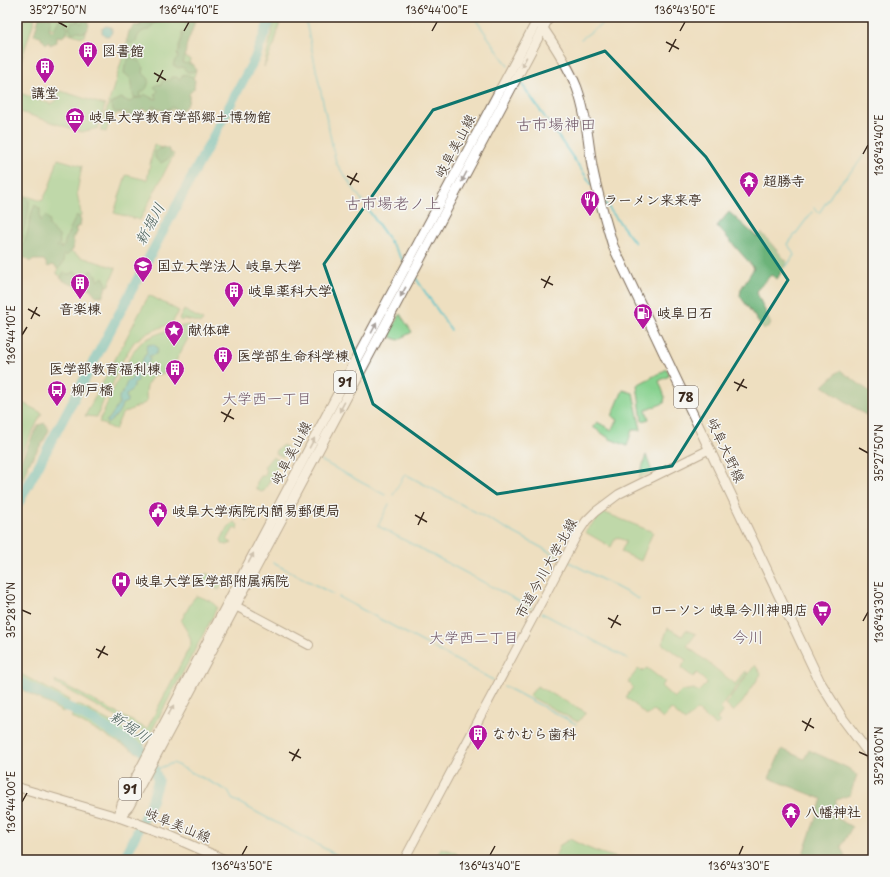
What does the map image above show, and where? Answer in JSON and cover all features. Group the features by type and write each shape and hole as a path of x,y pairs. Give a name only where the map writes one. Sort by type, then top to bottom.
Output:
{"main road":[{"path":"543,28 549,17"},
{"name":"岐阜大野線","path":"537,18 568,69 580,99 583,109 592,167 613,246 820,682 843,719 873,759"},
{"name":"岐阜美山線","path":"232,604 537,18"},
{"name":"岐阜美山線","path":"225,860 148,827 119,817 128,806 145,767 543,28"}],"street":[{"name":"市道今川大学北線","path":"404,860 568,552 586,522 595,512 619,494 710,449"},
{"path":"232,604 309,645"},
{"path":"17,787 119,817"}],"highlighted area":[{"path":"605,51 706,157 788,280 672,466 497,494 373,404 324,264 433,110"}],"green space":[{"path":"26,17 35,18 17,73 17,43"},
{"path":"39,17 53,17 59,19 61,17 89,17 84,36 82,37 38,24"},
{"path":"39,17 51,17 49,29 53,31 59,20 64,19 68,29 66,34 62,37 57,36 57,42 50,45 49,42 46,44 40,37 34,35"},
{"path":"83,17 91,17 91,20 87,20 89,25 87,31 72,33 69,28 72,22 77,22 78,20 81,24 84,19"},
{"path":"149,17 163,17 160,22 153,24 150,30 140,33 136,42 130,44 127,40 129,31 135,25 140,27 142,20 149,21"},
{"path":"151,17 193,17 180,55 190,59 188,68 196,70 184,106 170,110 144,107 133,117 119,113 111,117 106,132 100,131 131,30"},
{"path":"275,17 281,17 275,43 264,67"},
{"path":"190,18 195,19 186,46 184,61 182,63 192,64 196,70 187,72 183,67 178,68 173,65 175,60 178,58 177,53 179,51 182,33 188,27 185,23"},
{"path":"130,57 140,62 144,68 143,73 149,79 147,88 140,93 140,98 144,94 157,99 155,94 158,91 154,87 158,84 161,85 162,81 170,80 171,77 180,79 184,74 191,76 195,80 194,89 189,94 189,100 186,106 179,111 173,107 163,111 153,106 150,111 142,109 137,116 129,115 129,112 114,112 111,104 121,98 130,102 135,98 139,98 134,97 132,81 124,73 125,65"},
{"path":"61,91 105,105 98,128 82,132 17,111 17,92 51,104 56,101 58,92"},
{"path":"154,144 174,154 140,220 114,213 126,175 147,180"},
{"path":"163,147 169,149 171,155 168,159 161,163 155,158 155,152"},
{"path":"58,159 82,166 77,192 81,214 70,251 81,257 116,268 109,285 98,295 89,288 67,280 57,274 58,263 24,250 17,270 17,193 42,201 49,188"},
{"path":"17,193 24,195 29,200 29,204 25,225 22,232 23,237 17,245"},
{"path":"35,205 40,209 40,222 45,216 50,220 49,225 59,236 60,243 57,247 61,246 61,249 64,246 67,235 77,215 81,220 80,226 75,228 77,233 71,237 74,242 73,250 66,256 64,254 64,261 58,269 53,265 48,267 44,260 32,260 30,262 22,256 20,248 26,238"},
{"path":"729,212 757,237 762,233 787,262 777,279 771,275 756,291 771,324 764,330 740,296 741,289 754,268 717,226"},
{"path":"90,270 97,275 98,281 103,277 107,284 103,296 96,296 88,286 81,288 60,278 64,273 69,274 75,272 83,277 88,275"},
{"path":"149,295 179,311 172,323 145,334 134,342 121,363 97,417 85,416"},
{"path":"184,310 203,320 201,323 184,319 181,321 179,319"},
{"path":"400,314 412,332 398,340 391,337 390,332"},
{"path":"189,325 194,327 169,374 157,375 152,377 149,381 146,390 147,402 122,414 115,430 99,422 124,367 137,347 143,341 152,336"},
{"path":"667,369 669,376 659,381 665,397 664,403 646,410 649,419 642,421 637,385"},
{"path":"840,370 873,394 873,420 823,386"},
{"path":"623,390 633,393 641,430 632,430 627,446 610,439 593,427 597,422 612,430 618,420 612,416"},
{"path":"17,400 42,413 17,462"},
{"path":"45,423 49,430 30,462 27,464 28,468 17,490 17,468 38,425"},
{"path":"283,445 287,447 283,457 275,453 276,450"},
{"path":"646,455 652,472 639,478"},
{"path":"272,457 281,461 264,491 261,492 256,489 257,482 261,476 265,475 266,472 264,467"},
{"path":"230,505 233,505 248,513 250,517 248,521 234,512 226,512"},
{"path":"603,512 653,532 641,561 621,552 626,541 616,537 611,547 585,532"},
{"path":"235,522 238,525 238,530 234,528 227,540 232,543 227,545 223,544 221,540 225,532 230,525"},
{"path":"205,574 209,574 222,582 222,586 219,590 207,584 203,579"},
{"path":"196,596 208,600 217,607 151,732 146,733 56,684 55,680 147,729 191,644 189,635 181,621"},
{"path":"668,628 682,636 686,630 696,634 687,646 735,684 746,671 747,674 720,708 723,711 717,719 720,722 716,726 697,710 685,721 671,709 663,719 653,710 647,716 626,697 633,687 628,682 638,669 642,671 647,668 665,682 661,686 674,698 681,691 694,689 698,692 707,683 697,673 693,677 681,668 686,660 662,644"},
{"path":"755,665 761,674 742,703 733,712 726,704"},
{"path":"17,672 69,700 67,705 17,679"},
{"path":"17,683 65,708 63,712 17,687"},
{"path":"537,686 586,712 578,722 529,696"},
{"path":"77,704 145,740 142,748 75,708"},
{"path":"74,713 140,750 138,753 71,717"},
{"path":"782,749 804,759 809,750 848,768 857,775 850,795 836,800 835,817 852,827 841,847 846,860 801,860 822,799 769,778"},
{"path":"570,839 606,855 619,858 620,860 554,860 560,845"},
{"path":"441,848 455,852 460,857 459,860 438,860"}],"water":[{"path":"105,26 109,26 112,31 109,36 105,36 102,33 102,29"},
{"path":"153,344 158,350 156,354 149,356 150,360 142,367 138,376 138,381 134,383 134,387 126,395 127,402 122,404 116,416 107,424 106,421 119,404 119,396 122,394 127,382 131,380 147,354 146,347"}],"waterway":[{"path":"17,33 22,17"},
{"name":"新堀川","path":"17,506 255,58 271,17"},
{"path":"305,17 336,163 405,263"},
{"path":"474,17 508,66"},
{"path":"581,39 602,24 597,17"},
{"path":"519,80 592,185"},
{"path":"814,208 819,213 835,189 856,166 873,143"},
{"path":"605,203 635,243"},
{"path":"786,267 794,255 788,244 812,212"},
{"path":"415,277 451,330"},
{"path":"322,461 385,495"},
{"path":"393,495 405,474 559,557"},
{"path":"389,504 378,526 532,608"},
{"path":"569,562 639,599"},
{"path":"273,563 333,594"},
{"path":"339,597 493,680"},
{"path":"542,613 628,659"},
{"name":"新堀川","path":"17,681 91,719 141,749 152,763 158,780 152,800 123,860"},
{"path":"504,686 576,724"},
{"path":"154,770 173,763 228,791 232,799 346,860"}],"place":[{"name":"図書館","path":"88,68"},
{"name":"講堂","path":"45,84"},
{"name":"岐阜大学教育学部郷土博物館","path":"75,134"},
{"name":"超勝寺","path":"749,198"},
{"name":"ラーメン来来亭","path":"590,217"},
{"name":"国立大学法人 岐阜大学","path":"143,283"},
{"name":"音楽棟","path":"80,300"},
{"name":"岐阜薬科大学","path":"234,308"},
{"name":"岐阜日石","path":"643,330"},
{"name":"献体碑","path":"174,347"},
{"name":"医学部生命科学棟","path":"223,373"},
{"name":"医学部教育福利棟","path":"175,386"},
{"name":"柳戸橋","path":"57,407"},
{"name":"岐阜大学病院内簡易郵便局","path":"158,528"},
{"name":"岐阜大学医学部附属病院","path":"121,598"},
{"name":"ローソン 岐阜今川神明店","path":"822,627"},
{"name":"なかむら歯科","path":"478,751"},
{"name":"八幡神社","path":"791,829"}],"district":[{"name":"古市場神田","path":"556,124"},
{"name":"古市場老ノ上","path":"393,203"},
{"name":"大学西一丁目","path":"267,399"},
{"name":"今川","path":"748,637"},
{"name":"大学西二丁目","path":"474,638"}]}
